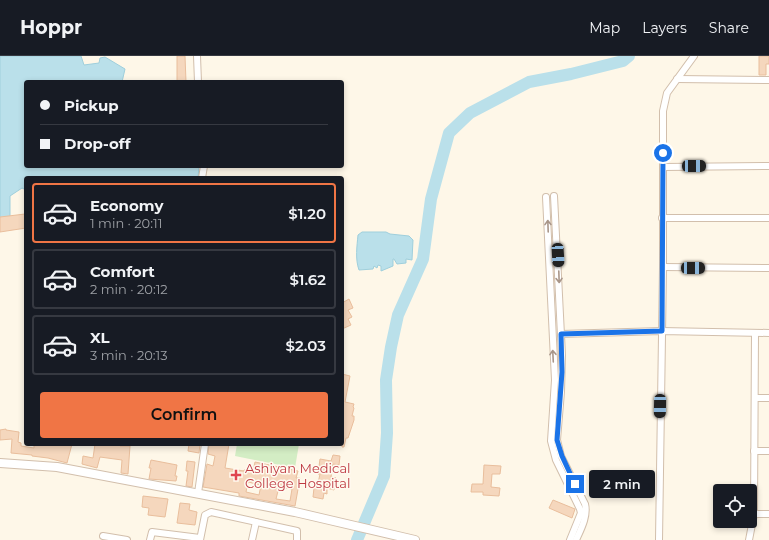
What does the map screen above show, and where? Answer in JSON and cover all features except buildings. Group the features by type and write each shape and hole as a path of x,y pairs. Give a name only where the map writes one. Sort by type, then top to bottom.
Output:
{"street":[{"path":"197,56 198,80"},
{"path":"659,540 663,268 663,111 667,93 694,56"},
{"path":"677,78 769,80"},
{"path":"663,166 769,166"},
{"path":"554,196 562,372 557,440 558,448 581,513 570,540"},
{"path":"546,197 555,380 551,441 554,456 585,504 586,515 576,540"},
{"path":"662,218 769,218"},
{"path":"548,240 557,240"},
{"path":"663,268 769,268"},
{"path":"561,334 662,331 769,333"},
{"path":"754,484 755,333"},
{"path":"755,398 769,398"},
{"path":"198,493 205,446"},
{"path":"754,451 769,451"},
{"path":"0,463 57,467 198,493 412,539"},
{"path":"150,540 152,532 200,539 205,515 215,513 298,531 297,540"},
{"path":"757,514 769,514"},
{"path":"252,540 256,522"},
{"path":"749,540 751,528"},
{"path":"103,536 127,540"}],"green space":[{"path":"237,446 299,446 295,468 235,456"}],"water":[{"path":"0,56 81,56 84,65 99,63 100,58 105,57 125,69 122,80 24,80 24,168 199,168 198,176 24,176 24,189 22,188 10,196 10,220 0,222"},
{"path":"362,232 386,232 390,234 409,236 413,240 412,260 406,259 406,263 397,264 393,259 393,266 381,271 381,266 378,265 377,268 374,266 373,269 359,270 357,244 358,235"}],"waterway":[{"path":"357,540 384,476 387,433 386,380 391,347 398,315 423,259 431,199 449,133 470,113 529,82 571,74 623,61 629,56"}],"place":[{"name":"Ashiyan Medical College Hospital","path":"236,475"}],"route":[{"path":"575,484 558,448 557,440 562,372 561,334 662,331 663,153"}]}
